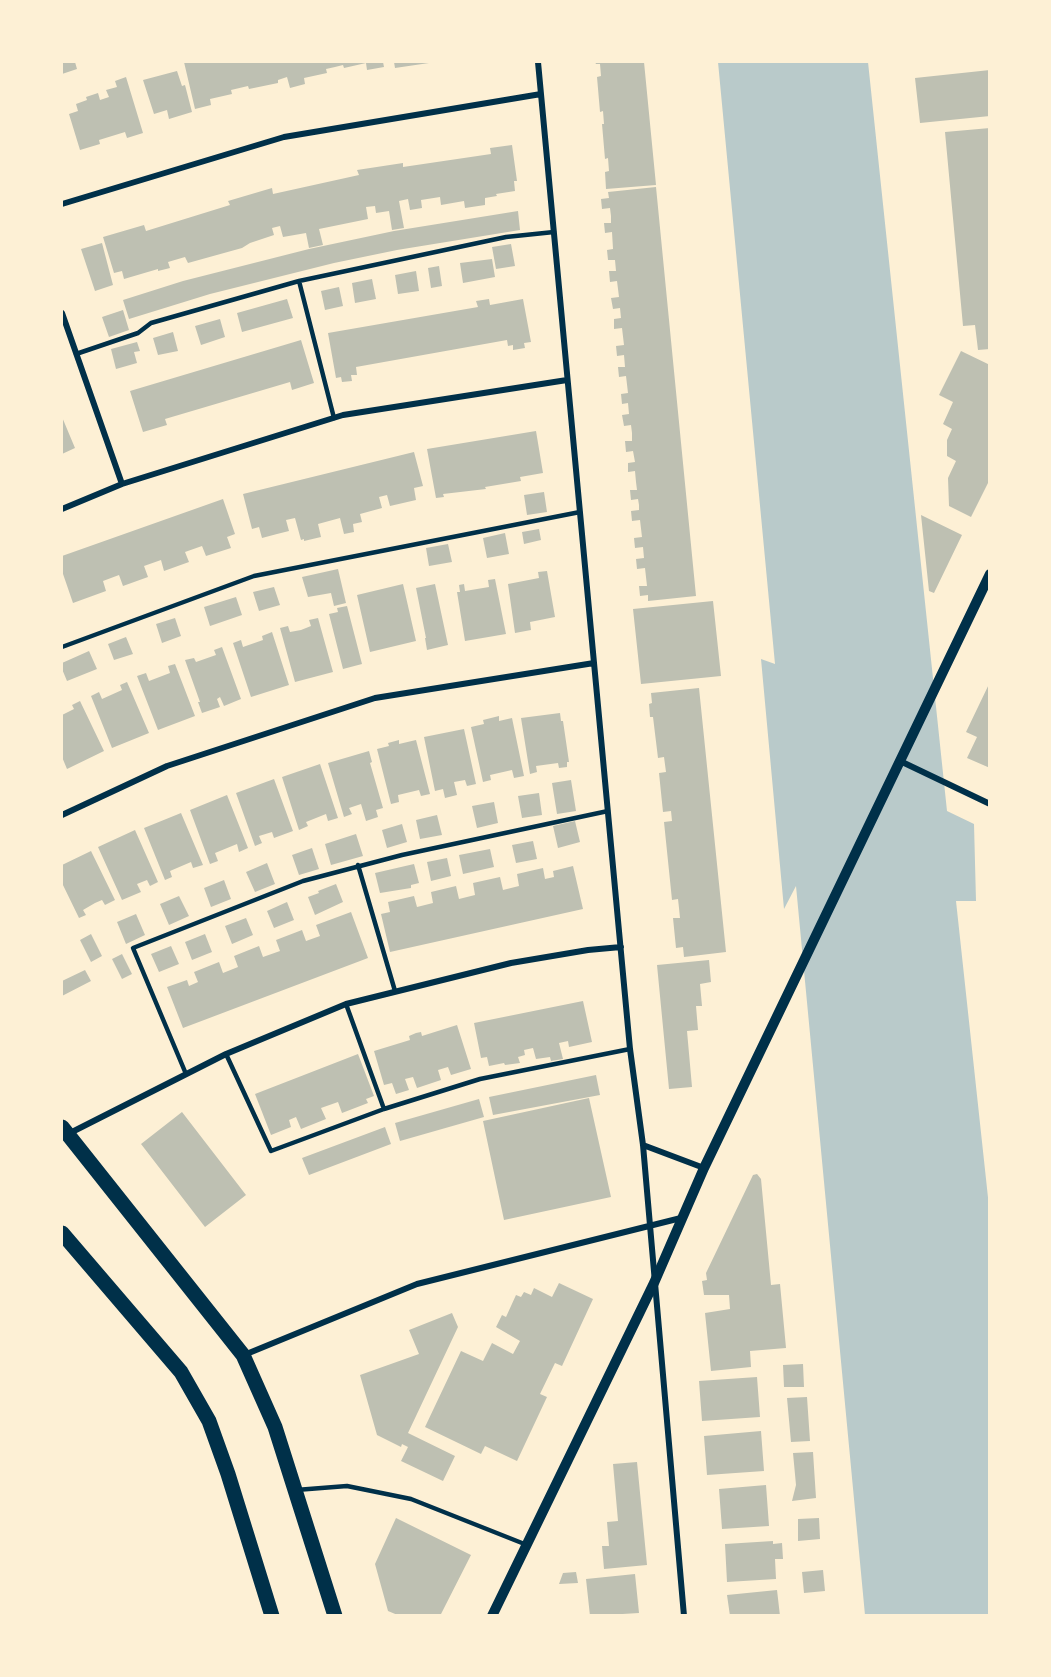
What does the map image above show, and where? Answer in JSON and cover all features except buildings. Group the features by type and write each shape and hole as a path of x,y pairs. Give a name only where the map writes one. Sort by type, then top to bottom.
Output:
{"main road":[{"path":"64,1130 243,1355 275,1427 335,1616"},
{"path":"62,1233 181,1372 209,1421 273,1616"}],"street":[{"path":"538,62 630,1050 643,1145 684,1616"},
{"path":"62,204 284,137 541,94"},
{"path":"62,313 122,484"},
{"path":"62,508 122,484 334,418 567,380"},
{"path":"492,1616 654,1283 704,1168 990,574"},
{"path":"62,815 167,766 375,698 594,663"},
{"path":"900,761 990,804"},
{"path":"64,1130 226,1054 346,1004 511,963 621,947"},
{"path":"643,1145 704,1168"},
{"path":"243,1355 417,1284 681,1218"}],"lane":[{"path":"76,354 138,333 151,323 299,281 506,237 554,232"},
{"path":"299,281 334,418"},
{"path":"62,647 254,576 580,513"},
{"path":"186,1074 134,948 303,881 358,865 608,811"},
{"path":"358,865 394,991"},
{"path":"346,1004 384,1109"},
{"path":"226,1054 271,1151 384,1109 480,1079 630,1050"},
{"path":"295,1490 347,1486 411,1499 526,1545"}],"shaded area":[{"path":"718,62 868,62 947,811 974,824 976,901 956,901 990,1216 989,1615 865,1615 796,886 784,909 761,659 775,664"}]}
